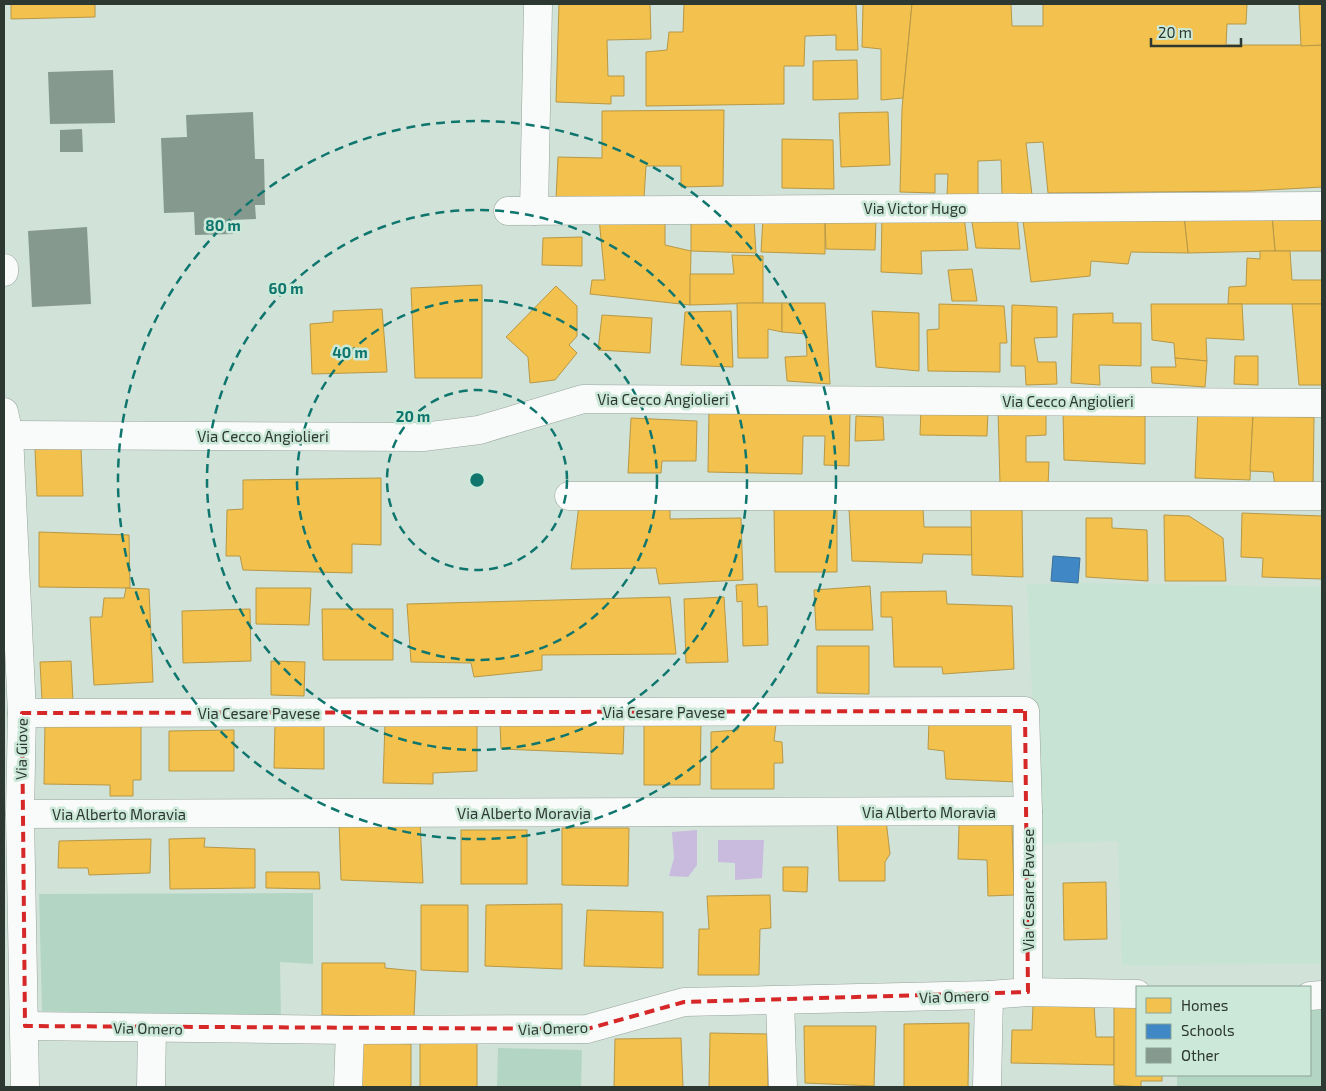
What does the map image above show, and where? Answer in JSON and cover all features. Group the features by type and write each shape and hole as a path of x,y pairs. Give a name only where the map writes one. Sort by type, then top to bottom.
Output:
{"street":[{"name":"Via Victor Hugo","path":"538,4 521,211 1322,206"},
{"name":"Via Cecco Angiolieri","path":"6,424 423,437 479,430 584,399 1322,403"},
{"name":"Via Giove","path":"6,424 10,619 22,713 15,822 25,1026 14,1059 25,1087"},
{"path":"569,496 1322,496"},
{"name":"Via Cesare Pavese","path":"22,713 1025,711 1028,811 1028,992"},
{"name":"Via Alberto Moravia","path":"15,822 1028,811"},
{"name":"Via Omero","path":"25,1026 350,1030 587,1029 684,1002 989,996 1028,992 1136,994"},
{"path":"987,1087 989,996"},
{"path":"780,1001 782,1087"},
{"path":"152,1028 152,1087"},
{"path":"348,1087 350,1030"}],"highlighted area":[{"path":"1025,711 1028,992 684,1002 587,1029 25,1026 22,713"}],"shaded area":[{"path":"1078,583 1322,587 1322,964 1122,965 1118,841 1039,844 1027,584"},
{"path":"697,830 697,865 688,877 669,876 674,858 672,832"},
{"path":"718,840 764,840 762,878 735,880 735,863 718,862"},
{"path":"313,893 313,964 280,962 281,1019 42,1011 39,894"},
{"path":"1311,1009 1322,1009 1322,1087 1177,1087 1177,1076 1311,1076"},
{"path":"498,1048 582,1050 581,1087 497,1087"}],"building: Homes":[{"path":"11,4 95,4 95,17 11,19"},
{"path":"559,4 650,4 651,39 607,40 608,76 624,76 624,96 611,96 611,104 556,102"},
{"path":"684,4 856,4 858,50 836,50 836,35 805,36 804,66 784,66 784,104 646,106 646,52 667,50 669,32 683,32"},
{"path":"863,4 912,4 903,98 881,100 881,49 862,47"},
{"path":"912,4 1011,4 1012,26 1043,26 1043,4 1247,4 1246,24 1227,24 1226,45 1322,45 1322,187 1250,191 1048,193 1043,142 1026,143 1032,195 1002,195 1001,160 978,161 978,197 947,195 948,174 935,174 935,193 900,192 902,108"},
{"path":"1299,4 1322,4 1322,45 1301,46"},
{"path":"857,60 858,99 813,100 813,61"},
{"path":"724,110 723,186 681,187 681,166 646,166 644,198 556,199 558,157 602,158 602,111"},
{"path":"888,112 890,165 841,167 839,113"},
{"path":"782,139 833,140 834,189 782,188"},
{"path":"882,215 964,216 968,250 921,251 922,274 881,272"},
{"path":"1322,215 1322,251 1275,251 1272,216"},
{"path":"971,216 1017,217 1020,249 976,248"},
{"path":"1184,216 1272,216 1275,251 1188,253"},
{"path":"1184,216 1188,253 1131,252 1128,264 1091,261 1090,276 1031,282 1023,221"},
{"path":"599,218 665,218 665,245 691,251 690,305 590,294 592,280 605,280"},
{"path":"691,218 754,220 756,253 691,251"},
{"path":"763,218 825,220 825,254 761,252"},
{"path":"876,219 875,250 826,249 825,220"},
{"path":"582,237 582,266 542,265 543,238"},
{"path":"1260,251 1290,251 1292,280 1322,280 1322,304 1228,304 1229,287 1246,286 1247,258 1260,259"},
{"path":"732,255 763,256 763,303 690,305 690,274 734,274"},
{"path":"972,269 977,301 952,301 948,270"},
{"path":"482,285 482,378 415,378 411,288"},
{"path":"556,286 577,306 577,336 569,345 577,353 555,380 530,383 528,357 506,337"},
{"path":"737,303 782,303 782,332 768,329 768,358 738,358"},
{"path":"782,303 825,303 830,384 787,381 785,357 807,356 806,334 782,332"},
{"path":"939,304 1004,306 1007,343 1000,343 1000,372 928,371 927,330 939,329"},
{"path":"1151,304 1242,304 1244,340 1206,338 1207,361 1175,358 1174,343 1152,340"},
{"path":"1292,304 1322,304 1322,385 1299,385"},
{"path":"1012,305 1057,307 1057,337 1034,338 1038,362 1056,362 1057,384 1026,385 1025,366 1011,366"},
{"path":"382,309 387,372 312,374 310,324 333,322 333,311"},
{"path":"731,311 733,367 681,365 685,312"},
{"path":"872,311 919,313 919,371 876,367"},
{"path":"1113,313 1113,323 1141,323 1141,366 1099,365 1100,385 1071,383 1073,314"},
{"path":"602,315 652,318 650,353 598,350"},
{"path":"1235,356 1258,356 1258,385 1234,384"},
{"path":"1175,358 1207,361 1205,387 1152,383 1151,367 1176,367"},
{"path":"921,408 988,410 987,436 920,435"},
{"path":"1145,408 1145,464 1064,460 1063,411"},
{"path":"1198,408 1253,410 1250,480 1195,478"},
{"path":"998,409 1046,409 1046,435 1026,436 1026,462 1049,462 1048,487 1000,484"},
{"path":"709,410 850,413 849,466 824,465 825,436 803,436 802,474 708,472"},
{"path":"856,416 883,417 884,440 855,441"},
{"path":"1253,416 1314,417 1313,487 1275,486 1273,472 1250,471"},
{"path":"631,418 697,421 696,461 662,461 661,473 628,473"},
{"path":"81,448 83,496 37,496 35,449"},
{"path":"381,478 381,545 352,544 352,573 243,570 240,556 226,556 227,510 243,509 243,480"},
{"path":"579,505 670,505 670,519 741,518 743,580 659,584 656,568 571,569"},
{"path":"774,506 837,508 837,572 775,572"},
{"path":"849,509 923,509 924,527 972,527 972,555 923,554 922,563 852,561"},
{"path":"971,509 1022,509 1023,577 972,575"},
{"path":"1242,513 1322,516 1322,579 1262,577 1263,558 1241,557"},
{"path":"1164,515 1189,516 1223,538 1226,581 1165,581"},
{"path":"1086,518 1112,518 1112,528 1147,530 1148,581 1086,577"},
{"path":"39,532 129,535 130,588 39,587"},
{"path":"757,584 758,607 767,606 768,645 743,646 742,601 737,602 736,585"},
{"path":"870,586 873,630 816,630 814,590"},
{"path":"126,588 149,589 153,682 94,685 90,617 102,617 104,598 124,598"},
{"path":"256,588 311,588 309,625 256,624"},
{"path":"946,591 947,604 1012,606 1014,669 943,674 942,667 894,667 892,617 881,617 881,592"},
{"path":"670,597 676,654 542,655 542,670 474,677 471,663 411,662 407,604"},
{"path":"724,597 728,662 686,663 684,599"},
{"path":"250,609 251,661 183,663 182,611"},
{"path":"322,609 393,609 393,660 323,660"},
{"path":"817,646 869,646 869,694 817,693"},
{"path":"71,661 73,701 42,701 40,662"},
{"path":"271,661 305,662 304,696 271,695"},
{"path":"324,721 324,769 274,768 275,723"},
{"path":"141,722 141,780 133,780 133,796 110,796 110,785 44,784 45,723"},
{"path":"477,722 477,771 433,773 433,784 383,783 385,723"},
{"path":"500,722 624,725 623,754 501,749"},
{"path":"929,722 1017,723 1018,782 946,779 944,751 928,749"},
{"path":"644,723 701,724 700,785 644,785"},
{"path":"740,723 776,724 774,741 782,742 783,763 774,763 774,789 711,789 711,732 738,730"},
{"path":"234,730 234,771 169,771 169,731"},
{"path":"837,819 886,820 890,854 885,862 885,881 839,881"},
{"path":"339,821 420,821 423,883 341,880"},
{"path":"1012,823 1014,895 988,896 987,860 958,859 959,825"},
{"path":"562,828 629,828 628,886 562,885"},
{"path":"461,830 527,830 527,884 461,884"},
{"path":"205,838 204,847 255,849 255,888 170,889 169,839"},
{"path":"151,839 150,873 89,875 88,868 58,868 59,841"},
{"path":"783,867 808,867 807,892 783,891"},
{"path":"266,872 319,872 320,889 266,888"},
{"path":"1106,882 1107,939 1064,940 1063,883"},
{"path":"770,895 771,928 760,929 759,975 698,975 699,929 709,929 707,896"},
{"path":"562,904 562,969 485,966 486,905"},
{"path":"421,905 468,905 468,972 421,970"},
{"path":"587,910 663,912 663,968 584,966"},
{"path":"322,963 385,963 385,968 416,971 414,1017 322,1015"},
{"path":"1033,1005 1094,1005 1096,1037 1114,1037 1114,1065 1011,1063 1012,1030 1032,1030"},
{"path":"1114,1007 1136,1007 1136,1076 1162,1076 1162,1081 1141,1081 1141,1087 1114,1085"},
{"path":"969,1023 968,1087 904,1087 904,1024"},
{"path":"804,1026 876,1026 874,1086 805,1083"},
{"path":"710,1033 767,1034 768,1087 709,1087"},
{"path":"681,1038 683,1087 614,1087 615,1039"},
{"path":"420,1040 477,1040 477,1087 420,1087"},
{"path":"363,1042 411,1044 411,1087 357,1087"}],"building: Schools":[{"path":"1053,556 1080,558 1078,583 1051,581"}],"building: Other":[{"path":"113,70 115,123 50,124 48,72"},
{"path":"253,112 255,159 264,159 265,205 255,205 256,219 232,220 233,234 195,235 194,212 164,213 161,138 187,137 186,115"},
{"path":"82,129 83,152 60,152 60,130"},
{"path":"87,227 91,304 32,307 28,231"}]}
